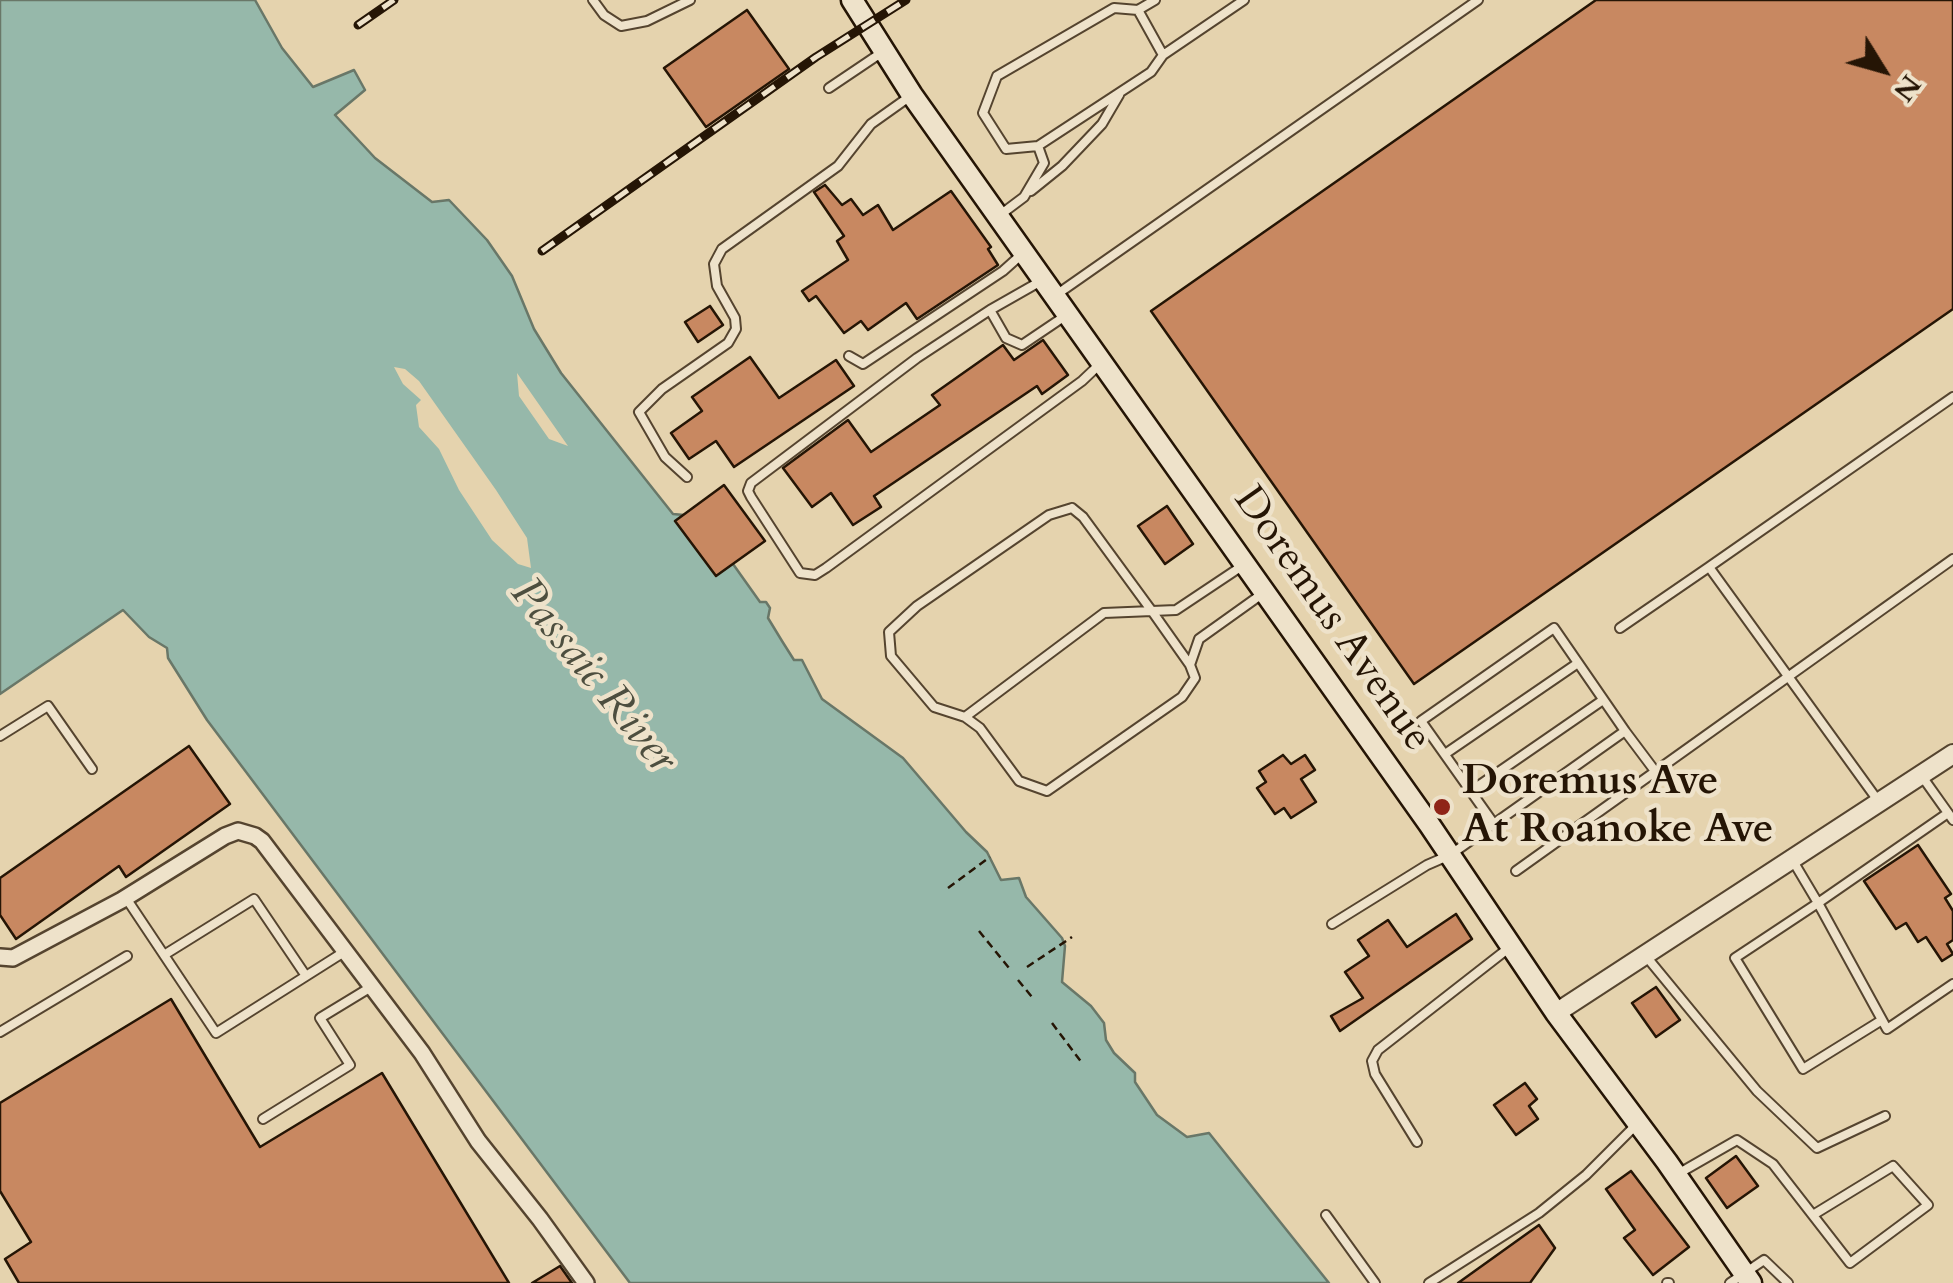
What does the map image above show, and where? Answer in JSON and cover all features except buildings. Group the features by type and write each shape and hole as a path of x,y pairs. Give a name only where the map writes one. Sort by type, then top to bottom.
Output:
{"main road":[{"name":"Doremus Avenue","path":"852,0 912,95 1450,855 1556,1013 1676,1175 1741,1280"}],"street":[{"path":"1556,1013 1953,754"},
{"path":"0,957 13,958 126,898 238,831 262,841 422,1053 478,1141 586,1283"}],"lane":[{"path":"593,0 604,15 621,26 647,21 690,0"},
{"path":"1155,0 1138,10 1114,8 997,76 982,113 1006,149 1038,146 1151,72 1163,55 1244,0"},
{"path":"1103,361 1082,381 815,575 800,573 748,491 751,483 917,358 990,310 1050,287 1478,0"},
{"path":"1138,10 1163,55"},
{"path":"829,88 884,51"},
{"path":"1000,215 1062,166 1102,124 1120,92"},
{"path":"687,476 664,457 638,412 662,389 728,344 736,329 735,318 717,286 714,264 722,249 838,166 871,124 912,95"},
{"path":"1024,197 1044,163 1038,146"},
{"path":"849,356 863,364 1003,271 1025,251"},
{"path":"990,310 1006,338 1022,345 1069,313"},
{"path":"1620,628 1953,397"},
{"path":"1072,508 1083,517 1190,665 1195,678 1182,698 1047,791 1019,781 980,728 965,717 934,708 891,656 889,632 917,606 1048,514 1072,508"},
{"path":"1516,871 1953,559"},
{"path":"965,717 1104,613 1154,614 1176,610 1245,563"},
{"path":"1709,567 1879,802"},
{"path":"1190,665 1199,638 1265,592"},
{"path":"1494,824 1421,721 1554,628 1654,771"},
{"path":"1445,754 1578,664"},
{"path":"1471,792 1604,700"},
{"path":"0,736 48,706 92,769"},
{"path":"1332,924 1450,855 1625,731"},
{"path":"1882,1020 1803,1069 1735,958 1950,817 1921,775"},
{"path":"1792,859 1886,1030 1953,984"},
{"path":"126,898 216,1033 344,952"},
{"path":"164,954 254,899 306,976"},
{"path":"1417,1142 1375,1074 1372,1061 1378,1050 1510,946"},
{"path":"1645,955 1757,1091 1816,1148 1884,1116"},
{"path":"0,1032 127,956"},
{"path":"263,1119 350,1065 320,1018 371,986"},
{"path":"1430,1283 1539,1213 1586,1175 1638,1123"},
{"path":"1676,1175 1737,1140 1773,1164 1850,1264 1928,1205 1894,1166 1813,1215"},
{"path":"1326,1215 1374,1283"},
{"path":"1741,1280 1764,1260 1788,1283"}],"path":[{"path":"948,888 990,857"},
{"path":"980,931 1008,968"},
{"path":"1027,968 1072,937"},
{"path":"1018,980 1032,998"},
{"path":"1052,1023 1082,1063"}],"water":[{"name":"Passaic River","path":"0,0 255,0 282,48 313,87 354,70 365,90 335,115 375,158 432,202 449,200 487,240 512,276 534,329 561,373 673,514 684,515 733,564 760,602 766,602 770,608 768,618 794,660 802,660 822,699 903,758 987,852 1001,880 1019,878 1026,897 1062,938 1062,982 1091,1006 1104,1023 1106,1040 1135,1073 1135,1082 1157,1115 1187,1137 1209,1133 1329,1283 630,1283 207,720 168,658 167,648 149,637 123,610 0,694"}],"pier":[{"path":"394,367 405,369 419,381 496,490 527,538 531,568 518,564 492,540 459,490 439,449 419,427 416,405 421,400 403,384"},
{"path":"517,373 568,446 549,439 519,396"}],"railway":[{"path":"358,25 394,0"},
{"path":"542,251 816,57 906,0"}],"place":[{"name":"Doremus Ave At Roanoke Ave","path":"1442,807"}]}
